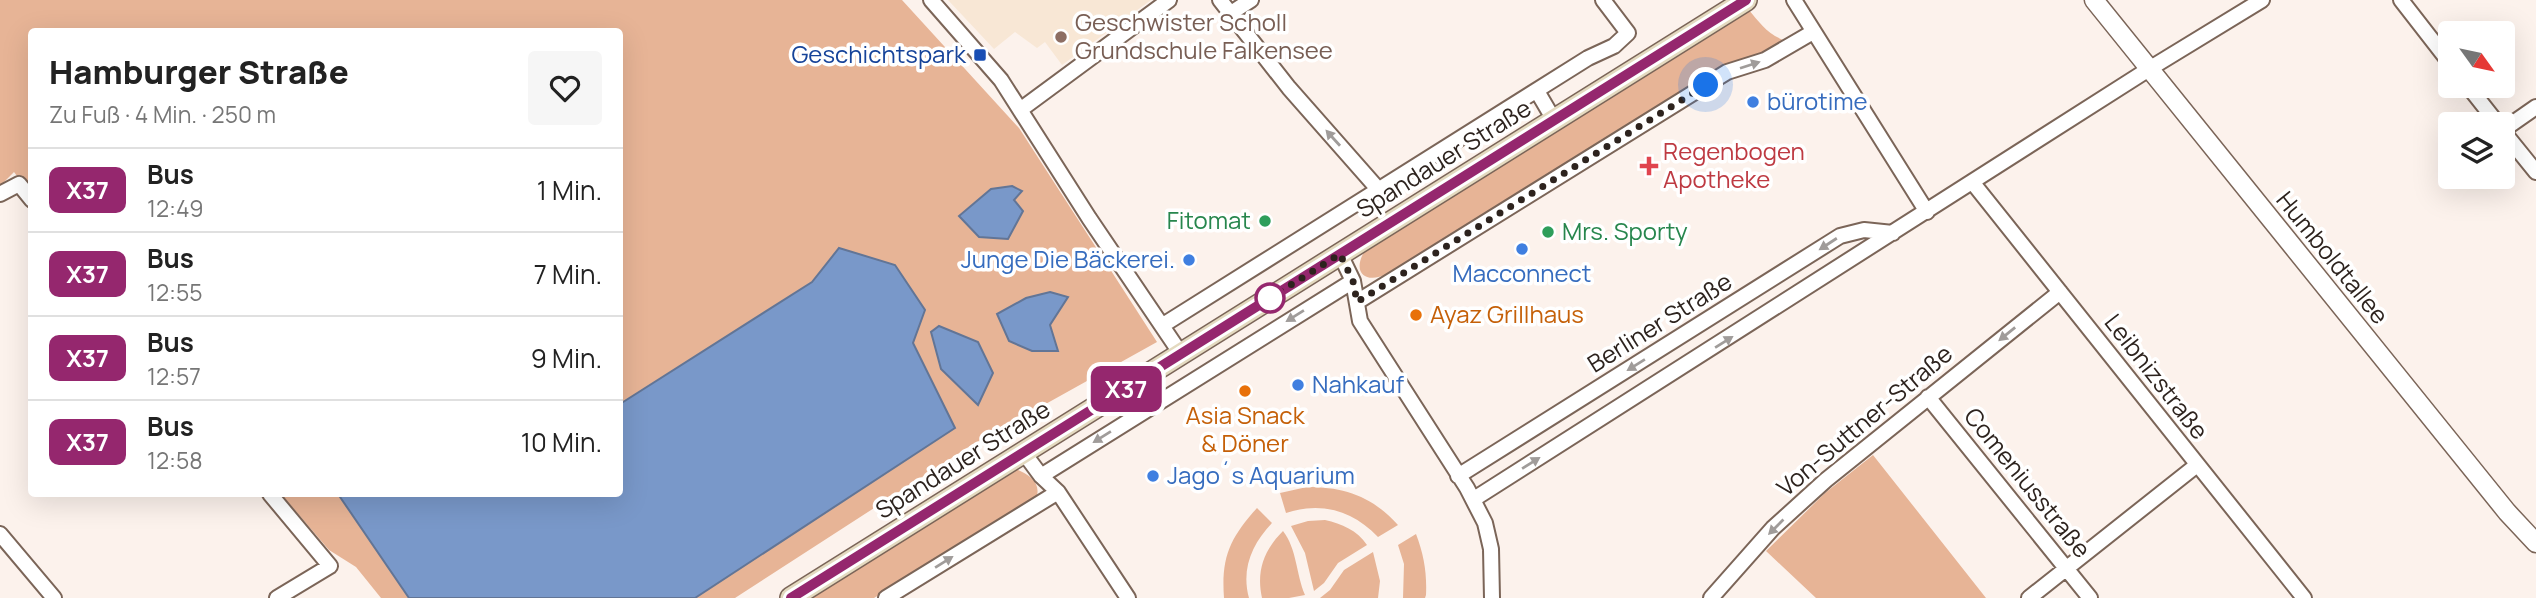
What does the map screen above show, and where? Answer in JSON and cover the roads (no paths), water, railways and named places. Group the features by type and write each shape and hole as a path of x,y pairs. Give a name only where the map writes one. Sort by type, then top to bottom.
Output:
{"main road":[{"name":"Spandauer Straße","path":"791,598 1746,0"}],"street":[{"path":"931,0 1001,80 1089,218 1181,354"},
{"path":"1020,110 1169,0"},
{"path":"1220,0 1289,88 1378,190"},
{"path":"1231,13 1251,0"},
{"name":"Spandauer Straße","path":"1163,325 1588,58 1614,46 1628,33 1603,0"},
{"path":"1794,0 1927,212"},
{"name":"Humboldtallee","path":"2094,0 2507,512 2536,543"},
{"name":"Berliner Straße","path":"1474,499 2262,0"},
{"path":"2401,0 2438,48"},
{"path":"1357,302 1727,72 1765,60 1813,32"},
{"name":"Spandauer Straße","path":"1537,90 1554,120"},
{"path":"2477,98 2489,112"},
{"path":"2515,122 2536,107"},
{"path":"2515,145 2536,172"},
{"name":"Leibnizstraße","path":"1973,183 2304,598"},
{"path":"0,194 19,184 28,195"},
{"name":"Berliner Straße","path":"1458,476 1840,236 1864,230 1893,233"},
{"path":"1340,254 1353,281 1360,321 1474,499 1485,523 1491,549 1492,598"},
{"path":"1041,476 1353,281"},
{"name":"Von-Suttner-Straße","path":"1711,598 1773,528 1826,480 2060,292"},
{"name":"Comeniusstraße","path":"1928,397 2090,598"},
{"path":"1024,453 1041,476 1058,492 1128,598"},
{"path":"2029,598 2197,465"},
{"path":"886,598 1058,492"},
{"path":"272,497 330,566 277,598"},
{"path":"0,534 54,598"}],"water":[{"path":"1012,186 1022,191 1014,200 1023,211 1008,239 979,237 959,216 991,189"},
{"path":"839,248 895,265 925,310 913,343 955,428 695,598 409,598 340,497 623,497 623,402 812,282"},
{"path":"1050,292 1068,297 1050,325 1058,351 1032,351 1009,341 997,314 1026,298"},
{"path":"939,326 978,342 993,373 978,405 941,369 931,332"}],"place":[{"name":"Geschwister Scholl Grundschule Falkensee","path":"1061,37"},
{"name":"Geschichtspark","path":"980,55"},
{"name":"bürotime","path":"1753,102"},
{"name":"Regenbogen Apotheke","path":"1649,166"},
{"name":"Fitomat","path":"1265,221"},
{"name":"Mrs. Sporty","path":"1548,232"},
{"name":"Macconnect","path":"1522,249"},
{"name":"Junge Die Bäckerei.","path":"1189,260"},
{"name":"Ayaz Grillhaus","path":"1416,315"},
{"name":"Nahkauf","path":"1298,385"},
{"name":"Asia Snack & Döner","path":"1245,391"},
{"name":"Jago´s Aquarium","path":"1153,476"}]}
